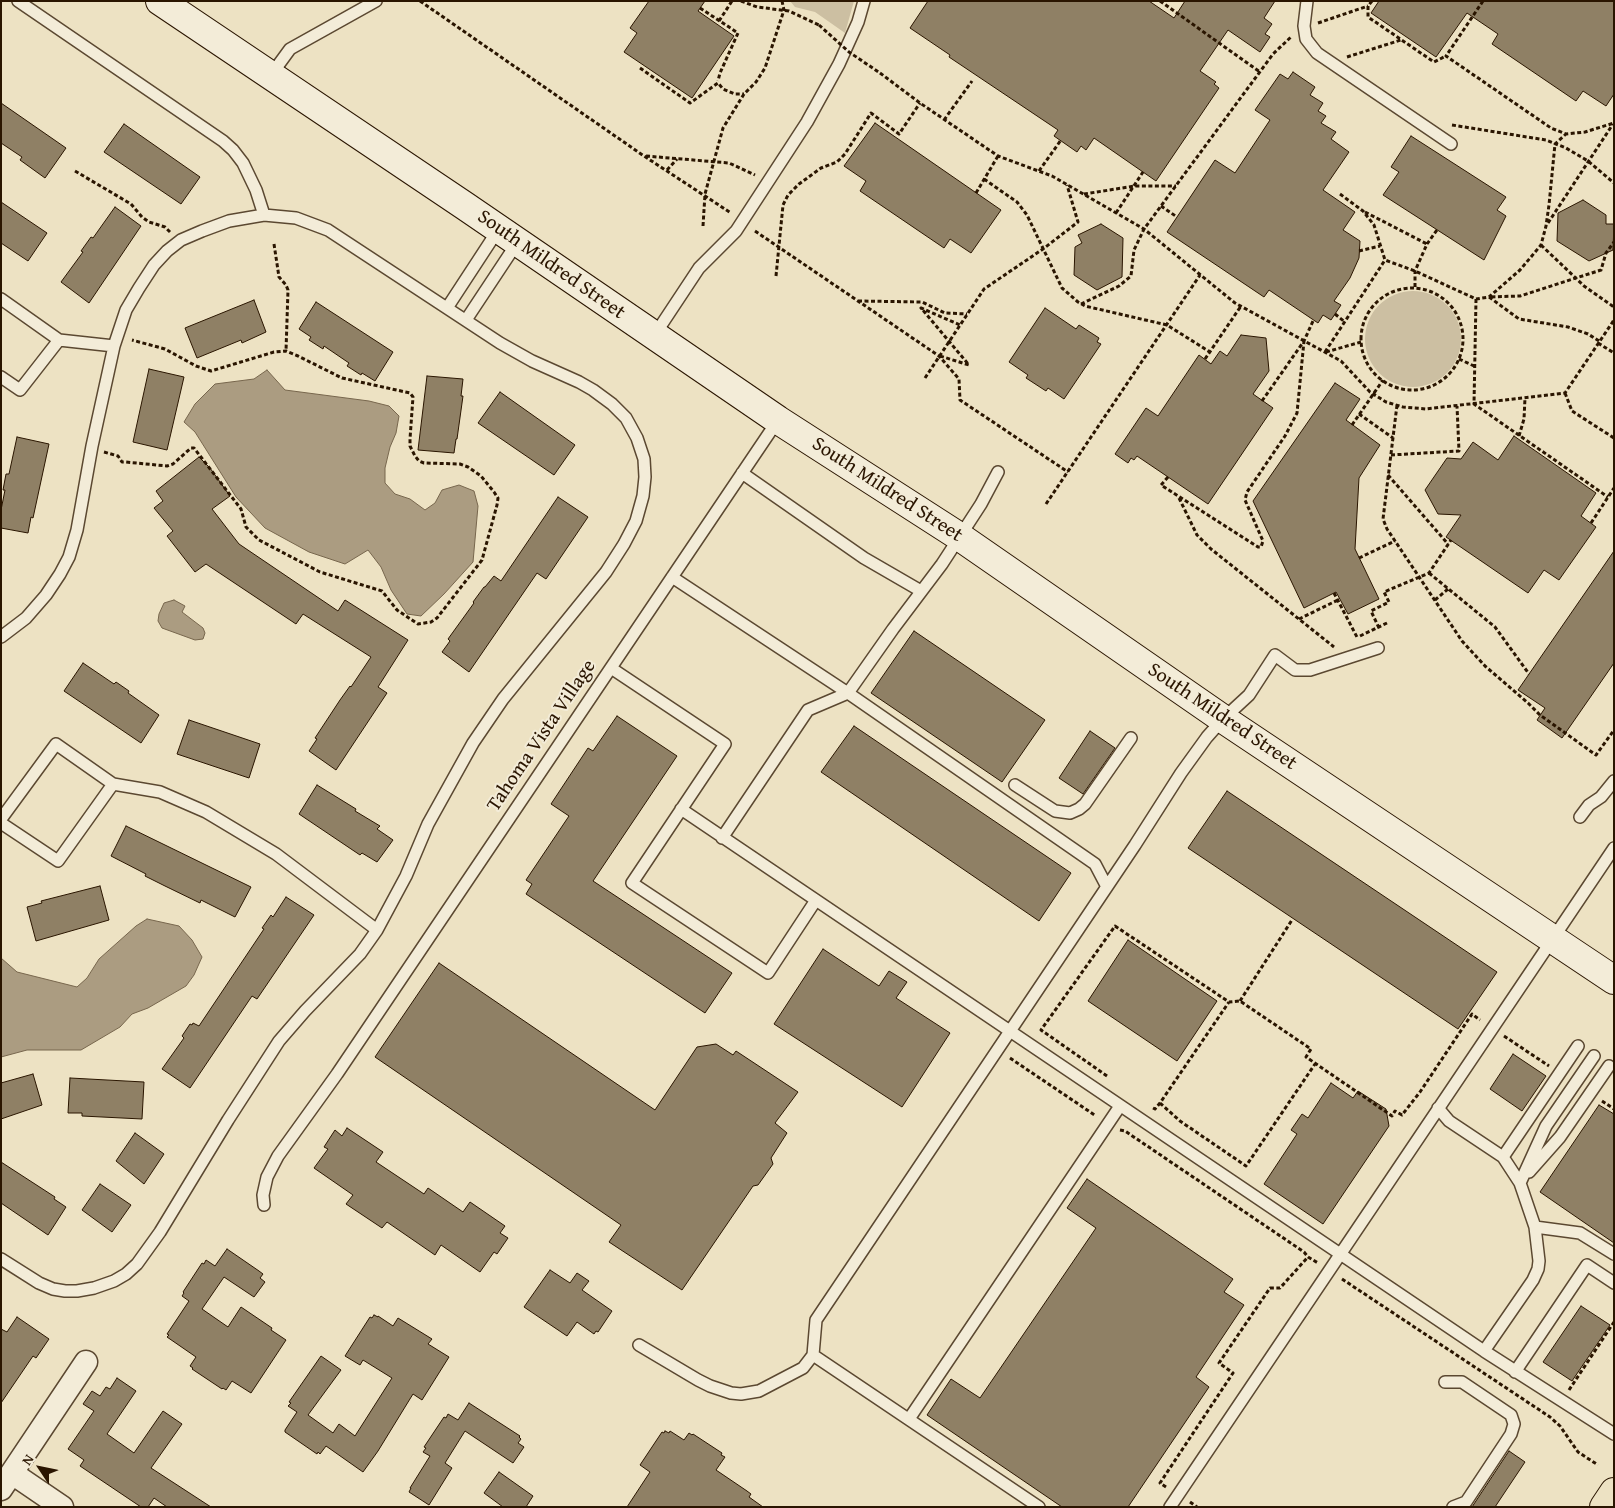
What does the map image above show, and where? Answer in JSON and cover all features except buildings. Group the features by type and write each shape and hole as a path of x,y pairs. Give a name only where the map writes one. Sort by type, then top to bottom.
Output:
{"main road":[{"name":"South Mildred Street","path":"160,1 778,420 960,537 1223,719 1614,980"},
{"path":"1604,1507 1614,1492"}],"street":[{"path":"62,1507 6,1481 86,1362"}],"lane":[{"path":"18,1 223,141 243,163 256,190 264,215"},
{"path":"271,75 290,49 376,1"},
{"path":"654,336 699,268 736,231 807,122 839,64 858,22 864,1"},
{"path":"1307,1 1304,26 1306,39 1318,53 1451,144"},
{"path":"1,637 26,618 46,595 64,566 77,530 92,448 116,341 126,310 154,265 177,243 229,221 264,215 296,218 328,230 500,343 532,361 593,390 612,404 626,418 637,438 644,459 643,496 636,521 624,544 606,572 503,699 473,743 428,824 406,876 377,930 360,954 279,1041 237,1105 160,1232 137,1264 126,1274 114,1281 94,1288 65,1291 53,1289 39,1283 1,1259"},
{"path":"447,308 462,285 508,236"},
{"path":"466,320 481,297 508,236"},
{"path":"462,285 481,297"},
{"path":"1,299 59,340 116,341"},
{"path":"1,376 20,390 59,340"},
{"name":"Tahoma Vista Village","path":"264,1205 263,1195 267,1177 273,1164 337,1074 778,420"},
{"path":"722,838 808,710 848,693 960,537 998,472"},
{"path":"742,473 864,558 921,591"},
{"path":"672,577 848,693 1095,864 1106,885"},
{"path":"639,1345 710,1386 722,1391 741,1394 749,1394 767,1388 803,1368 813,1355 816,1320 1181,773 1207,737 1249,695 1275,656 1295,670 1310,670 1378,648"},
{"path":"610,668 725,744 632,883 768,973 816,900"},
{"path":"1015,785 1055,810 1070,813 1085,804 1131,738"},
{"path":"113,784 58,861 1,821 56,744 113,784 160,792 206,812 276,854 377,930"},
{"path":"1580,817 1589,806 1601,798 1614,781"},
{"path":"681,810 1484,1352 1563,1400 1614,1434"},
{"path":"1170,1507 1614,848"},
{"path":"1603,862 1614,869"},
{"path":"1503,1158 1578,1046"},
{"path":"1520,1183 1546,1126 1594,1056"},
{"path":"1520,1183 1560,1137 1609,1066"},
{"path":"909,1419 1120,1106"},
{"path":"1438,1108 1449,1121 1503,1158 1520,1183 1535,1227 1540,1261 1538,1269 1533,1280 1484,1352"},
{"path":"1535,1227 1580,1233 1614,1254"},
{"path":"1516,1372 1587,1265 1614,1283"},
{"path":"813,1355 1039,1507"},
{"path":"1445,1382 1462,1382 1511,1415 1514,1424 1511,1434 1466,1502 1453,1507"}],"path":[{"path":"420,1 644,156 736,216"},
{"path":"719,21 732,1"},
{"path":"740,1 757,7 789,10 818,25 849,52 998,156 1067,185 1144,229 1235,303 1341,361 1373,394 1386,402 1397,406 1426,409 1565,393 1614,320"},
{"path":"703,226 705,194 724,128 744,94 756,82 765,68 784,10 782,1"},
{"path":"1160,1 1260,72"},
{"path":"1081,304 1119,286 1132,276 1134,250 1144,229 1273,54 1304,26 1316,24 1368,6 1372,1"},
{"path":"1368,6 1368,17 1434,62 1446,56 1483,1"},
{"path":"700,8 738,33 718,81"},
{"path":"1331,62 1402,40"},
{"path":"1446,56 1551,128 1566,134 1586,132 1614,123"},
{"path":"640,68 690,104 718,83 723,89 735,94 744,94"},
{"path":"944,120 972,81"},
{"path":"776,276 783,205 788,195 799,184 821,168 837,162 846,154 871,113 899,134 920,103"},
{"path":"1546,226 1614,123"},
{"path":"1452,125 1546,140 1588,160 1614,183"},
{"path":"1489,297 1520,270 1541,245 1546,226 1555,144 1566,134"},
{"path":"1039,172 1061,140"},
{"path":"644,156 729,163 769,181"},
{"path":"976,193 998,156"},
{"path":"667,170 677,159"},
{"path":"75,171 131,204 142,218 148,222 168,229 177,243"},
{"path":"1116,213 1143,172"},
{"path":"984,179 1017,202 1027,215 1062,288 1081,304 1167,325 1210,352"},
{"path":"925,378 984,289 1043,249 1078,222 1067,185"},
{"path":"1084,194 1135,186 1176,186"},
{"path":"1340,194 1363,211 1427,244"},
{"path":"1161,206 1177,217"},
{"path":"1363,211 1374,225 1385,260"},
{"path":"753,229 939,356 959,379 960,400 1068,472"},
{"path":"1415,288 1415,271 1427,244 1437,230"},
{"path":"1385,260 1415,271 1476,299 1520,296 1602,270 1606,253 1614,242"},
{"path":"274,244 279,277 288,290 286,351"},
{"path":"1541,245 1584,286 1614,307"},
{"path":"1360,251 1380,246"},
{"path":"1325,352 1385,260"},
{"path":"1046,504 1200,275"},
{"path":"1403,288 1415,288 1438,294 1448,302 1456,312 1461,323 1463,347 1453,370 1444,379 1422,389 1410,390 1397,388 1376,375 1369,366 1361,342 1366,318 1376,303 1391,292 1403,288"},
{"path":"1489,297 1520,319 1568,327 1588,334 1614,354"},
{"path":"1474,404 1476,299"},
{"path":"857,301 922,302 945,313 967,314"},
{"path":"1205,359 1241,306"},
{"path":"939,356 970,365 921,308 960,325"},
{"path":"1335,314 1345,322"},
{"path":"1262,401 1304,341 1314,320"},
{"path":"92,448 118,456 122,462 167,466 173,464 191,448 194,448 242,508 246,527 259,540 320,572 382,591 398,610 418,624 424,624 437,618 482,560 497,505 498,498 494,492 481,476 468,467 460,464 419,461 415,456 410,446 413,398 410,393 342,378 286,351 274,352 211,371 196,366 165,349 116,341"},
{"path":"1168,477 1161,485 1258,547 1261,547 1263,541 1245,500 1247,492 1285,436 1297,413 1304,341"},
{"path":"1325,352 1361,342"},
{"path":"1459,359 1474,366"},
{"path":"1352,425 1383,380"},
{"path":"1565,393 1572,411 1614,438"},
{"path":"1519,436 1524,419 1525,398"},
{"path":"1474,404 1608,497"},
{"path":"1397,406 1383,519 1387,529 1419,577 1462,640 1485,666 1540,715 1596,755 1614,730"},
{"path":"1391,456 1459,451 1457,406"},
{"path":"1359,414 1393,438"},
{"path":"1388,475 1448,544"},
{"path":"1591,523 1614,488"},
{"path":"1179,497 1197,535 1210,549 1335,648 1342,644"},
{"path":"1360,558 1395,540"},
{"path":"1379,628 1371,611 1390,602 1384,592 1429,573 1451,540"},
{"path":"1429,573 1495,627 1529,674"},
{"path":"1435,600 1448,589"},
{"path":"1334,593 1365,652"},
{"path":"1300,619 1338,600"},
{"path":"1350,641 1387,624"},
{"path":"1240,1001 1292,920"},
{"path":"1114,1081 1041,1030 1115,926 1229,1002 1240,1001 1312,1049 1306,1057 1392,1116 1395,1111 1402,1115 1420,1092 1472,1014 1560,1074"},
{"path":"1147,1104 1156,1109 1229,1002"},
{"path":"1010,1050 1009,1058 1117,1130 1125,1131 1133,1136 1304,1252 1308,1257 1339,1278 1344,1279 1550,1417 1560,1426 1578,1452 1598,1465"},
{"path":"1160,1103 1180,1121 1246,1166 1315,1064"},
{"path":"1590,1094 1614,1109"},
{"path":"1197,1507 1160,1483 1234,1373 1219,1364 1270,1288 1280,1288 1308,1257"},
{"path":"1550,1417 1614,1322"}],"shaded area":[{"path":"790,1 854,1 845,33 815,12 795,7"},
{"path":"1413,291 1431,295 1447,305 1457,321 1461,339 1457,357 1447,373 1431,383 1413,387 1395,383 1379,373 1369,357 1365,339 1369,321 1379,305 1395,295"},
{"path":"267,370 285,390 369,401 389,406 399,416 396,433 390,447 385,468 385,483 395,494 410,499 425,510 435,503 442,490 459,485 474,491 478,506 473,562 421,616 407,614 391,590 381,567 368,550 345,564 309,552 265,528 236,497 195,432 184,422 195,404 215,384 254,379"},
{"path":"174,600 185,606 182,612 203,628 205,633 203,639 195,640 162,628 158,621 159,614 164,603"},
{"path":"147,919 179,926 192,940 202,957 194,975 186,986 148,1008 132,1014 120,1027 81,1050 27,1050 1,1057 1,958 17,972 77,987 87,978 99,959 136,926"}]}
